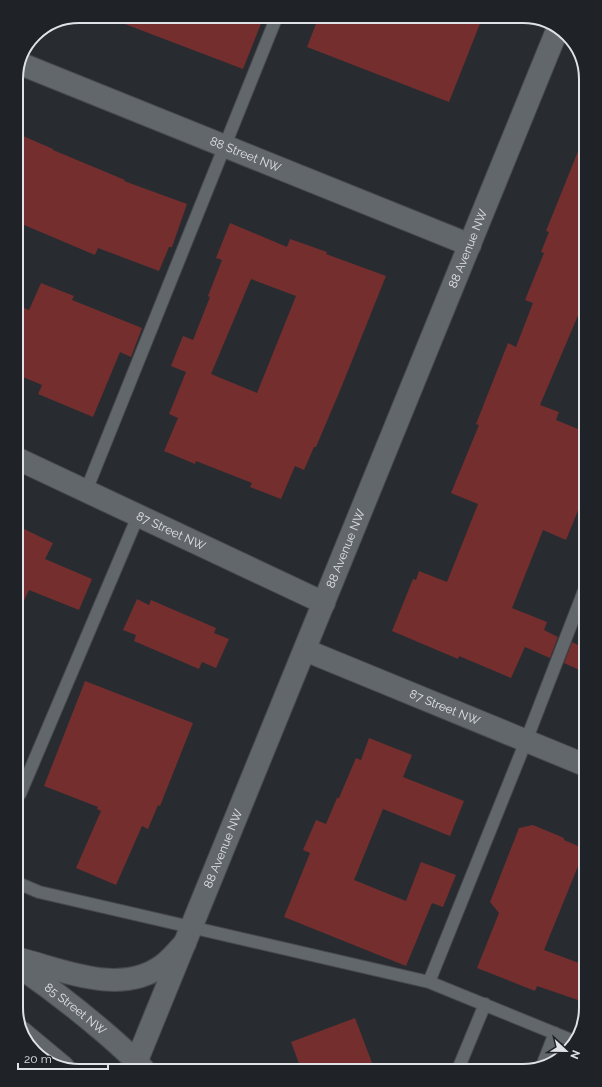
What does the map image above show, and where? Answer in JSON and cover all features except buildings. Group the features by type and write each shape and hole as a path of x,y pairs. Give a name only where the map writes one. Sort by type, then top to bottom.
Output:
{"street":[{"name":"88 Avenue NW","path":"139,1064 188,935 556,33"},
{"name":"88 Street NW","path":"25,65 470,245"},
{"name":"87 Street NW","path":"23,461 324,603"},
{"name":"87 Street NW","path":"305,650 579,763"},
{"path":"23,960 93,978 113,980 133,978 148,974 164,964 188,935"},
{"name":"85 Street NW","path":"23,970 57,993 135,1064"},
{"path":"36,1045 51,1057"}],"lane":[{"path":"86,491 275,23"},
{"path":"23,787 138,516"},
{"path":"430,982 579,604"},
{"path":"23,885 39,892 188,935 430,982 550,1031"},
{"path":"460,1064 485,1004"}]}
